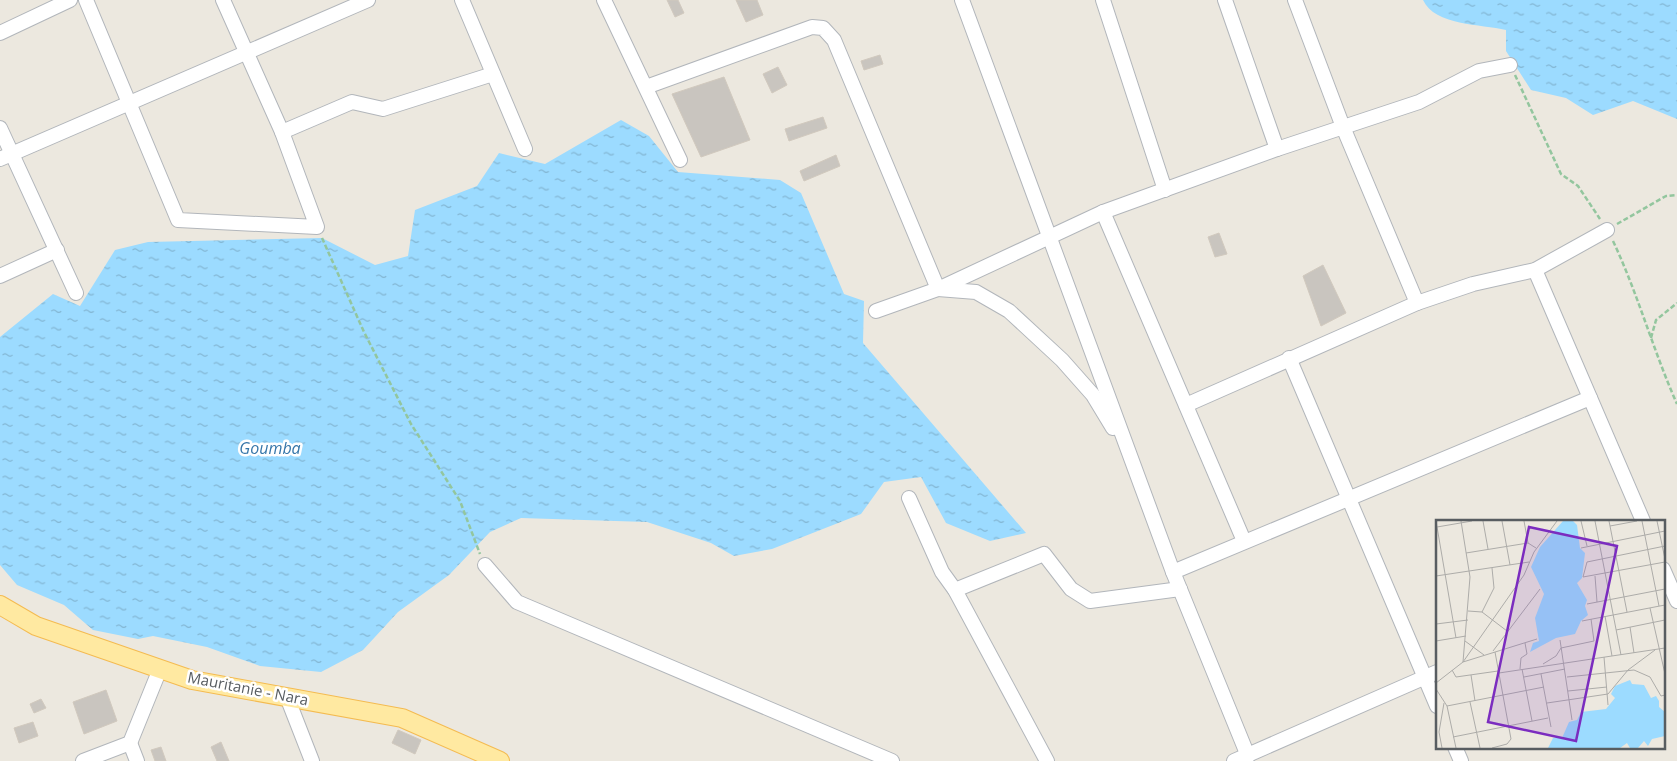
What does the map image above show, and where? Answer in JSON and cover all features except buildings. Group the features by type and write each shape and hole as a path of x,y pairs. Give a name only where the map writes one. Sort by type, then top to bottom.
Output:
{"main road":[{"name":"Mauritanie - Nara","path":"0,605 36,626 192,680 402,718 500,761"}],"street":[{"path":"0,33 70,0"},
{"path":"86,0 178,220 317,227 282,132 223,0"},
{"path":"0,159 248,54 368,0"},
{"path":"462,0 524,149"},
{"path":"604,0 680,160"},
{"path":"962,0 1048,237 1180,589 1238,760 1431,675"},
{"path":"1103,0 1165,190"},
{"path":"1225,0 1277,149"},
{"path":"1296,0 1343,127 1416,303"},
{"path":"646,87 812,27 823,28 834,40 938,289"},
{"path":"876,311 938,289 1103,212 1277,149 1419,102 1480,71 1510,65"},
{"path":"282,132 352,102 383,109 493,74"},
{"path":"0,128 76,293"},
{"path":"1103,212 1244,541"},
{"path":"1186,405 1416,303 1473,284 1535,270 1607,230"},
{"path":"0,276 57,250"},
{"path":"1535,270 1643,520"},
{"path":"938,289 976,292 1010,311 1062,360 1093,395 1132,460"},
{"path":"1289,358 1348,500 1431,675 1436,701"},
{"path":"1173,572 1590,398"},
{"path":"909,498 942,572 955,590 1047,761"},
{"path":"955,590 1044,554 1071,589 1090,601 1180,589"},
{"path":"485,565 517,602 892,761"},
{"path":"1667,571 1677,601"},
{"path":"137,761 130,743 160,669"},
{"path":"287,697 312,761"},
{"path":"83,761 130,743"},
{"path":"1455,748 1461,761"}],"path":[{"path":"1607,230 1666,196 1677,195"},
{"path":"317,227 364,332 411,424 460,500 485,565"},
{"path":"1651,340 1656,320 1677,303"}],"water":[{"path":"1423,0 1677,0 1677,119 1633,101 1593,115 1566,98 1531,90 1506,51 1506,30 1448,19 1429,9"},
{"name":"Goumba","path":"621,120 649,136 678,172 780,180 801,193 844,294 864,301 863,343 1026,533 990,541 946,523 921,477 884,482 861,514 772,549 734,556 711,543 647,522 521,518 490,532 449,575 398,612 363,650 321,672 260,666 207,647 153,636 138,639 93,630 64,605 17,585 0,565 0,337 53,294 80,306 115,250 148,242 322,238 375,265 408,256 415,210 477,186 499,153 545,164"}]}
